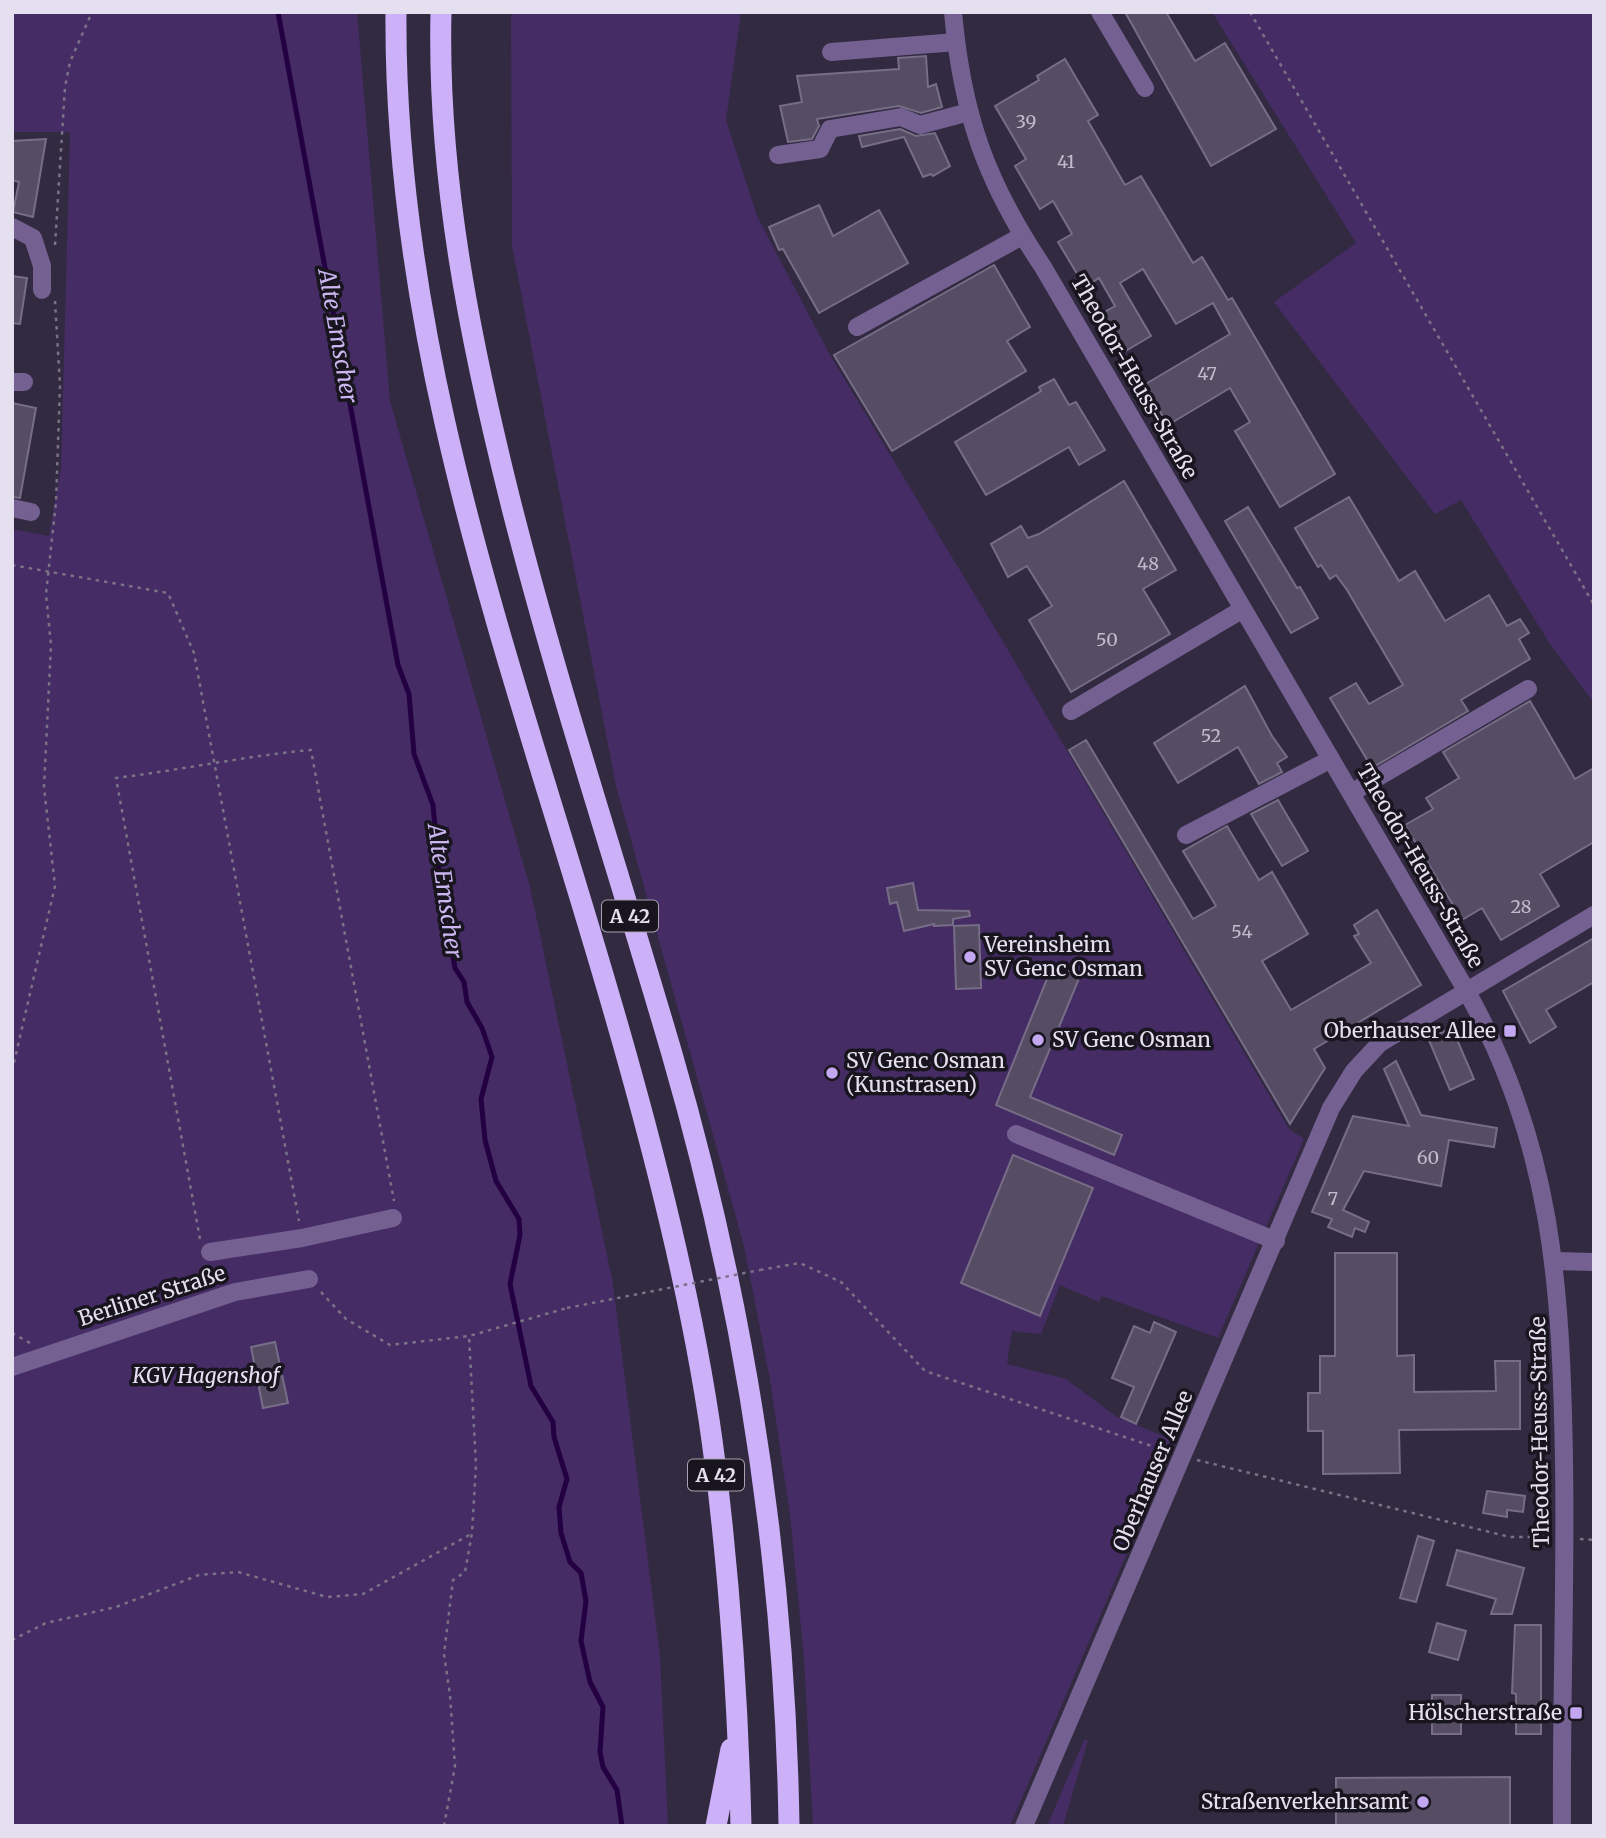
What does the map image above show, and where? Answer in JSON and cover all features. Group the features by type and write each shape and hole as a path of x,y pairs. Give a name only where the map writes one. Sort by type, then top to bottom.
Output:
{"highway":[{"name":"A 42","path":"396,12 399,130 406,200 438,399 489,603 631,1072 672,1240 715,1462 738,1713 741,1826"},
{"name":"A 42","path":"441,12 443,127 458,260 484,394 533,589 673,1057 736,1315 761,1449 776,1600 789,1826"},
{"path":"716,1826 738,1713"}],"street":[{"name":"Theodor-Heuss-Straße","path":"953,12 969,112 986,168 1022,236 1466,990 1493,1039 1512,1084 1535,1159 1555,1261 1560,1309 1565,1538 1562,1826"},
{"path":"1100,12 1145,88"},
{"path":"831,52 956,42"},
{"path":"778,155 820,149 830,129 901,117 920,125 969,112"},
{"path":"12,227 33,238 42,266 42,290"},
{"path":"857,327 1022,236"},
{"path":"12,508 32,512"},
{"path":"1071,711 1243,608"},
{"path":"1351,793 1528,689"},
{"path":"1186,835 1331,759"},
{"name":"Oberhauser Allee","path":"1024,1826 1331,1108 1354,1071 1380,1044 1594,915"},
{"path":"1016,1133 1276,1241"},
{"path":"210,1252 302,1238 393,1218"},
{"path":"1555,1261 1594,1262"},
{"name":"Berliner Straße","path":"12,1367 235,1292 309,1279"}],"path":[{"path":"1250,12 1594,606"},
{"path":"12,565 168,593 194,653 302,1238"},
{"path":"12,1071 55,886 44,787 51,645 47,572"},
{"path":"210,1252 202,1252 116,778 311,750 397,1218 393,1218"},
{"path":"309,1279 346,1319 390,1345 469,1336 567,1308 800,1263 841,1282 925,1371 1184,1457 1510,1537 1594,1540"},
{"path":"444,1826 455,1766 444,1654 445,1625 453,1580 465,1572 472,1533 476,1465 469,1336"},
{"path":"12,1640 46,1623 116,1607 199,1575 238,1572 327,1597 363,1594 472,1533"}],"green space":[{"name":"KGV Hagenshof","path":"12,12 357,12 390,401 530,887 613,1284 660,1656 668,1826 12,1826 12,529 49,536 61,467 70,132 12,132"},
{"path":"511,12 741,12 726,120 757,216 830,355 1002,640 1289,1129 1304,1139 1218,1338 1102,1296 1099,1302 1060,1285 1041,1334 1012,1331 1007,1364 1066,1379 1117,1417 1175,1441 1010,1826 813,1826 804,1658 790,1515 770,1380 744,1246 616,786 512,246"},
{"path":"1212,12 1594,12 1594,505 1591,505 1594,510 1594,703 1550,644 1461,500 1435,514 1274,302 1356,243"},
{"path":"1084,1740 1088,1740 1063,1826 1047,1826"}],"building":[{"path":"1125,12 1166,12 1195,61 1225,43 1276,129 1211,166"},
{"path":"926,56 928,87 936,84 942,107 921,113 899,106 817,119 819,126 812,139 788,142 780,106 802,102 797,76 899,69 898,58"},
{"path":"1065,59 1098,115 1088,121 1125,185 1141,176 1193,263 1202,257 1228,300 1232,298 1335,474 1280,507 1235,431 1250,422 1230,388 1168,425 1144,385 1230,334 1213,303 1176,324 1143,269 1120,283 1151,336 1124,352 1101,314 1115,306 1099,278 1085,287 1058,242 1072,234 1053,201 1040,209 1015,166 1026,159 995,106 1039,80 1037,76"},
{"path":"900,129 916,136 935,133 950,166 933,176 931,174 923,177 904,137 862,147 859,136"},
{"path":"46,139 33,217 13,212 19,182 12,180 12,141"},
{"path":"819,205 833,236 879,210 908,263 819,313 783,249 779,250 769,227"},
{"path":"994,265 1030,327 1007,341 1026,371 892,451 834,355"},
{"path":"12,276 27,278 20,324 12,323"},
{"path":"1054,379 1069,405 1076,402 1105,450 1079,465 1069,447 986,495 955,442 1041,391 1039,387"},
{"path":"12,403 36,408 20,498 12,497"},
{"path":"1124,481 1176,570 1143,589 1170,634 1071,692 1029,620 1052,606 1027,566 1008,577 991,544 1021,526 1028,538 1039,534"},
{"path":"1349,497 1399,581 1415,571 1445,621 1489,595 1507,626 1520,619 1529,633 1519,639 1530,659 1461,700 1468,711 1372,768 1330,698 1356,683 1369,704 1403,685 1347,590 1336,575 1330,579 1321,565 1318,567 1295,528"},
{"path":"1248,507 1318,618 1291,633 1225,521"},
{"path":"1245,686 1272,736 1287,757 1277,763 1282,772 1259,784 1238,747 1178,783 1154,743"},
{"path":"1530,701 1575,779 1594,768 1594,842 1540,874 1559,906 1501,940 1482,908 1462,920 1405,825 1433,809 1426,798 1459,778 1443,752"},
{"path":"1086,740 1193,919 1216,906 1183,851 1227,826 1259,880 1272,872 1308,934 1262,961 1291,1010 1371,963 1354,936 1359,934 1354,925 1377,910 1421,985 1314,1049 1325,1068 1290,1124 1069,750"},
{"path":"1278,800 1308,851 1282,866 1251,814"},
{"path":"913,883 918,910 969,911 970,916 953,919 953,925 934,924 904,931 897,902 890,904 887,888"},
{"name":"Vereinsheim SV Genc Osman","path":"979,925 981,988 956,989 954,926"},
{"path":"1594,938 1594,982 1546,1010 1556,1027 1530,1043 1503,991"},
{"name":"SV Genc Osman","path":"1053,964 1080,976 1030,1097 1122,1135 1114,1155 996,1105"},
{"path":"1452,1028 1474,1079 1450,1090 1428,1038"},
{"path":"1396,1061 1421,1115 1497,1128 1494,1147 1449,1140 1441,1186 1364,1171 1343,1210 1369,1222 1365,1232 1355,1228 1352,1237 1328,1227 1332,1219 1312,1212 1353,1116 1409,1126 1384,1069"},
{"path":"1013,1155 1093,1188 1040,1316 961,1283"},
{"path":"1335,1253 1397,1253 1397,1356 1414,1355 1414,1392 1496,1391 1495,1361 1520,1361 1520,1429 1399,1430 1400,1473 1323,1474 1323,1431 1308,1431 1308,1393 1320,1393 1320,1356 1335,1356"},
{"path":"1154,1322 1176,1332 1136,1424 1121,1417 1134,1387 1112,1378 1134,1326 1150,1333"},
{"path":"275,1342 288,1403 263,1408 251,1347"},
{"path":"1487,1491 1525,1496 1523,1512 1507,1510 1507,1517 1483,1513"},
{"path":"1418,1536 1434,1541 1416,1602 1400,1598"},
{"path":"1457,1550 1524,1568 1512,1614 1491,1614 1496,1599 1447,1585"},
{"path":"1437,1623 1466,1631 1458,1660 1429,1652"},
{"path":"1515,1625 1541,1625 1541,1734 1516,1734 1516,1694 1512,1693"},
{"path":"1432,1695 1461,1695 1461,1734 1432,1734"},
{"name":"Straßenverkehrsamt","path":"1510,1777 1510,1826 1336,1826 1336,1778"}],"waterway":[{"name":"Alte Emscher","path":"278,12 398,665 409,694 414,754 433,805 439,871 451,910 450,940 455,968 464,982 467,1002 482,1028 492,1057 481,1099 485,1140 496,1181 519,1219 520,1235 510,1284 531,1386 553,1422 554,1437 567,1479 559,1507 561,1533 570,1562 581,1573 586,1601 581,1641 590,1682 603,1707 600,1752 603,1767 617,1790 622,1826"}],"place":[{"name":"Vereinsheim SV Genc Osman","path":"970,957"},
{"name":"Oberhauser Allee","path":"1510,1031"},
{"name":"SV Genc Osman","path":"1038,1040"},
{"name":"SV Genc Osman (Kunstrasen)","path":"832,1073"},
{"name":"Hölscherstraße","path":"1576,1713"},
{"name":"Straßenverkehrsamt","path":"1423,1802"}]}
